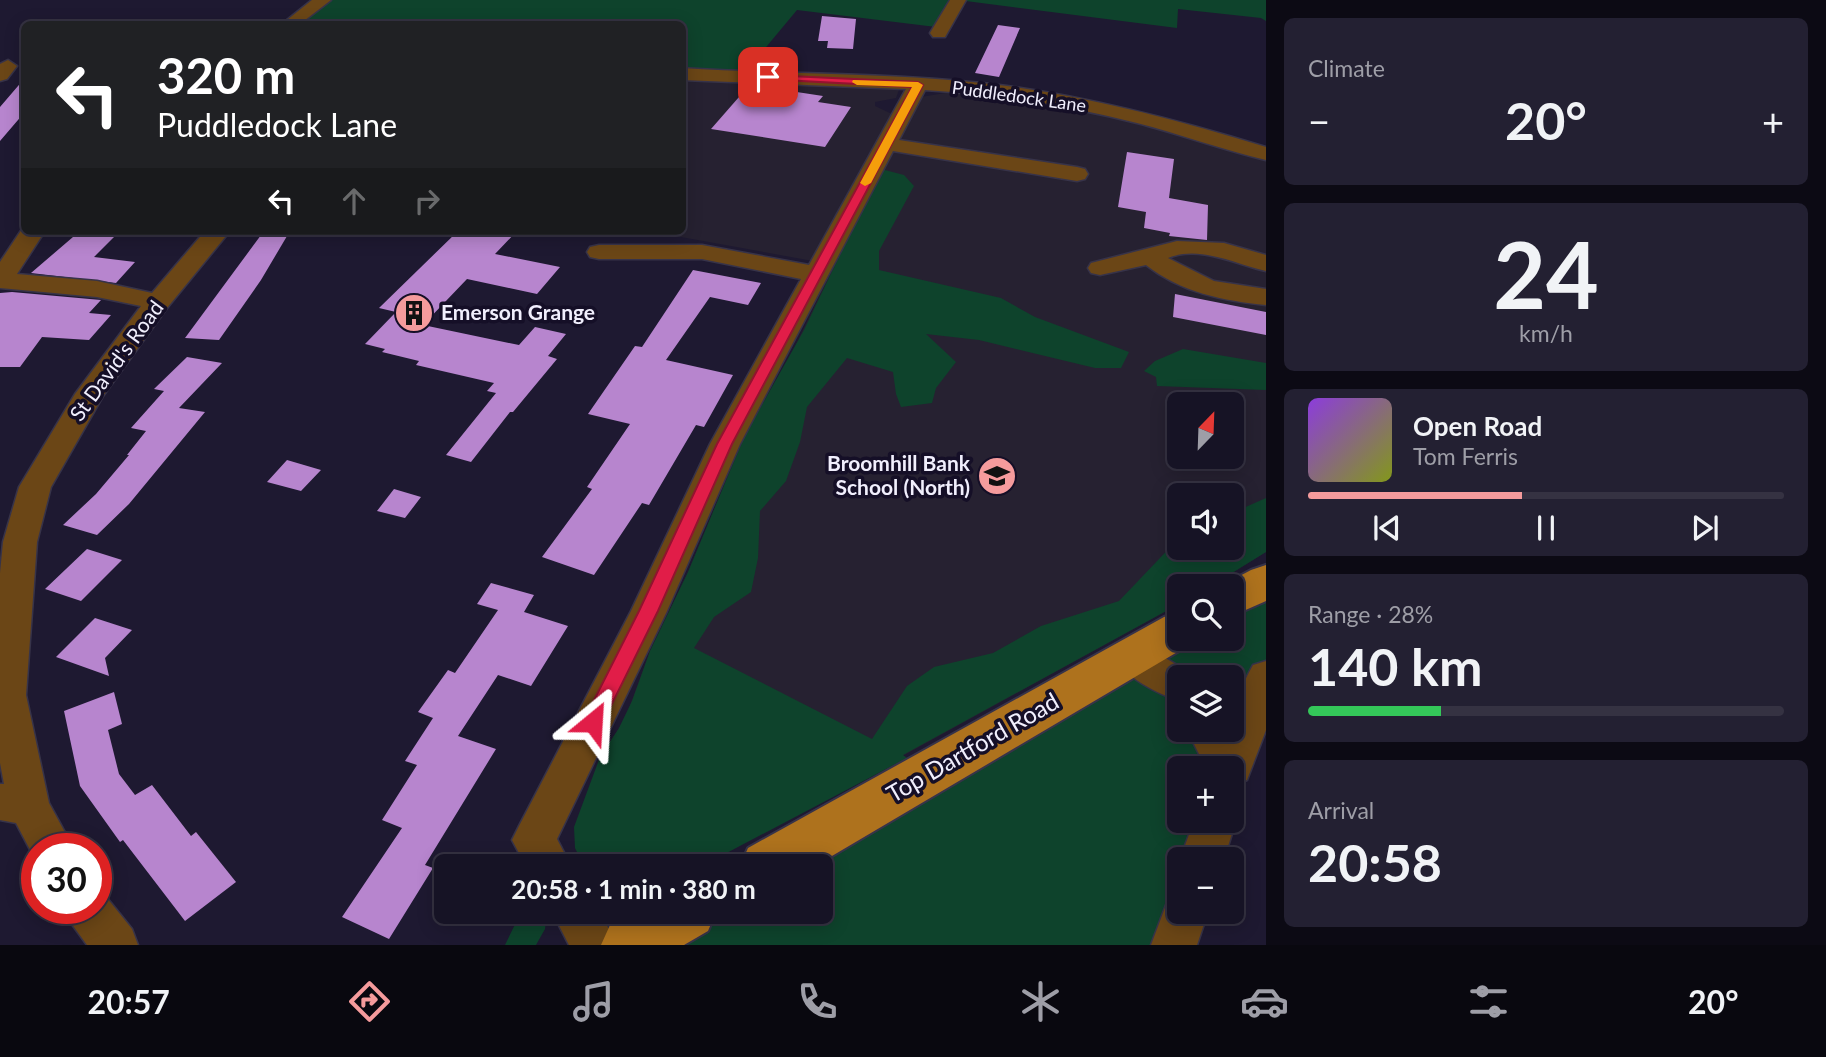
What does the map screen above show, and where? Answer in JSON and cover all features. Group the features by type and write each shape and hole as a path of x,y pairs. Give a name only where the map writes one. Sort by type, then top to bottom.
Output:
{"main road":[{"path":"1244,593 1266,581"},
{"name":"Top Dartford Road","path":"788,854 1167,636"},
{"path":"630,945 667,924"}],"street":[{"path":"293,21 323,0"},
{"path":"939,33 957,0"},
{"name":"Puddledock Lane","path":"686,74 904,98 1006,92 1145,118 1266,154"},
{"path":"808,89 861,100"},
{"path":"542,854 534,840 649,611 725,444 887,144 904,98"},
{"path":"887,144 1077,174"},
{"path":"30,235 0,280 97,289 158,302"},
{"name":"St David's Road","path":"39,833 15,804 7,695 10,555 36,487 89,394 158,302 215,235"},
{"path":"1100,268 1151,257 1159,251 1208,248 1233,252 1266,264"},
{"path":"599,252 702,252 816,274"},
{"path":"1151,257 1165,269 1202,284 1241,295 1266,297"},
{"path":"1132,656 1167,679"},
{"path":"1235,756 1266,676"},
{"path":"99,924 115,945"},
{"path":"582,924 594,945"},
{"path":"1174,945 1181,924"}],"shaded area":[{"path":"686,77 900,87 896,98 875,102 875,106 892,114 813,261 670,235 686,235"},
{"name":"Broomhill Bank School (North)","path":"957,91 1080,108 1266,156 1266,552 1230,574 1167,574 1167,611 817,803 600,757 625,719 650,651 688,572 745,435 785,367 849,235 921,97"}],"green space":[{"path":"324,0 951,0 936,27 797,10 742,76 686,73 686,21 295,21"},
{"path":"958,0 1266,0 1266,21 1261,18 1178,9 1177,28"},
{"path":"881,169 904,175 914,186 879,251 879,270 1001,298 1035,317 1129,352 1121,368 1095,368 979,340 926,334 956,362 936,388 932,403 901,407 893,372 847,358 807,407 800,442 786,481 760,511 758,558 751,592 714,617 694,648 872,739 907,686 934,667 993,653 1041,626 1119,601 1167,551 1167,560 1244,560 1244,508 1266,498 1266,552 1230,574 1167,574 1167,611 903,755 907,758 725,854 578,854 574,827 600,757 619,728 632,701 650,651 688,572 745,435 804,330"},
{"path":"1183,349 1266,363 1266,390 1157,386 1156,377 1144,371 1155,361"},
{"path":"1266,582 1266,674 1244,733 1244,665 1167,665 1167,671 1135,656 1167,644 1167,651 1244,651 1244,594"},
{"path":"1133,657 1167,680 1167,742 1212,742 1220,756 1167,756 1167,833 1210,833 1205,847 1167,847 1167,924 1180,924 1173,945 633,945 669,924 833,924 833,854 790,854"},
{"path":"1215,742 1241,742 1235,756 1222,756"},
{"path":"515,924 546,924 536,945 505,945"}],"building":[{"path":"822,16 856,19 853,49 827,48 828,41 818,41"},
{"path":"998,25 1020,28 999,77 975,73"},
{"path":"21,82 21,116 0,141 0,107"},
{"path":"746,89 777,89 823,96 818,102 851,107 825,147 711,129"},
{"path":"1127,152 1174,159 1169,198 1208,205 1207,240 1169,236 1170,233 1144,228 1146,212 1118,207"},
{"path":"75,235 116,235 94,257 135,262 116,283 31,273"},
{"path":"261,235 288,235 261,280 219,340 185,338"},
{"name":"Emerson Grange","path":"454,235 513,235 495,254 560,267 537,294 467,279 423,325 519,345 535,327 566,334 548,356 557,359 513,412 510,412 471,462 446,455 496,393 487,391 494,383 416,365 419,361 382,352 385,349 365,344 396,312 379,308"},
{"path":"693,270 761,283 748,305 710,297 666,360 733,375 704,427 696,425 649,505 642,503 594,575 542,557 592,489 587,487 630,424 588,414 635,346 642,347"},
{"path":"0,293 101,300 89,313 111,315 89,340 42,337 20,367 0,367"},
{"path":"1175,294 1266,312 1266,335 1173,317"},
{"path":"187,357 222,363 179,408 205,412 129,504 97,535 63,525 96,494 129,455 146,431 131,428 164,391 154,389"},
{"path":"287,460 321,470 301,491 267,482"},
{"path":"394,489 421,497 405,518 377,511"},
{"path":"87,549 122,560 81,601 45,589"},
{"path":"491,583 534,595 524,612 568,626 531,686 498,675 458,736 496,749 425,865 433,868 389,939 342,917 402,828 382,820 417,765 405,761 433,718 418,712 448,670 455,673 498,610 477,604"},
{"path":"95,618 132,630 105,658 109,676 56,657"},
{"path":"114,692 122,724 108,730 119,774 135,795 152,785 191,836 196,832 236,882 185,921 123,840 120,842 80,786 64,711"}],"slow traffic":[{"path":"857,82 918,85 865,183"}],"place":[{"name":"Emerson Grange","path":"414,313"},
{"name":"Broomhill Bank School (North)","path":"997,476"}],"route":[{"path":"593,722 649,611 725,444 918,85 768,77"}]}
